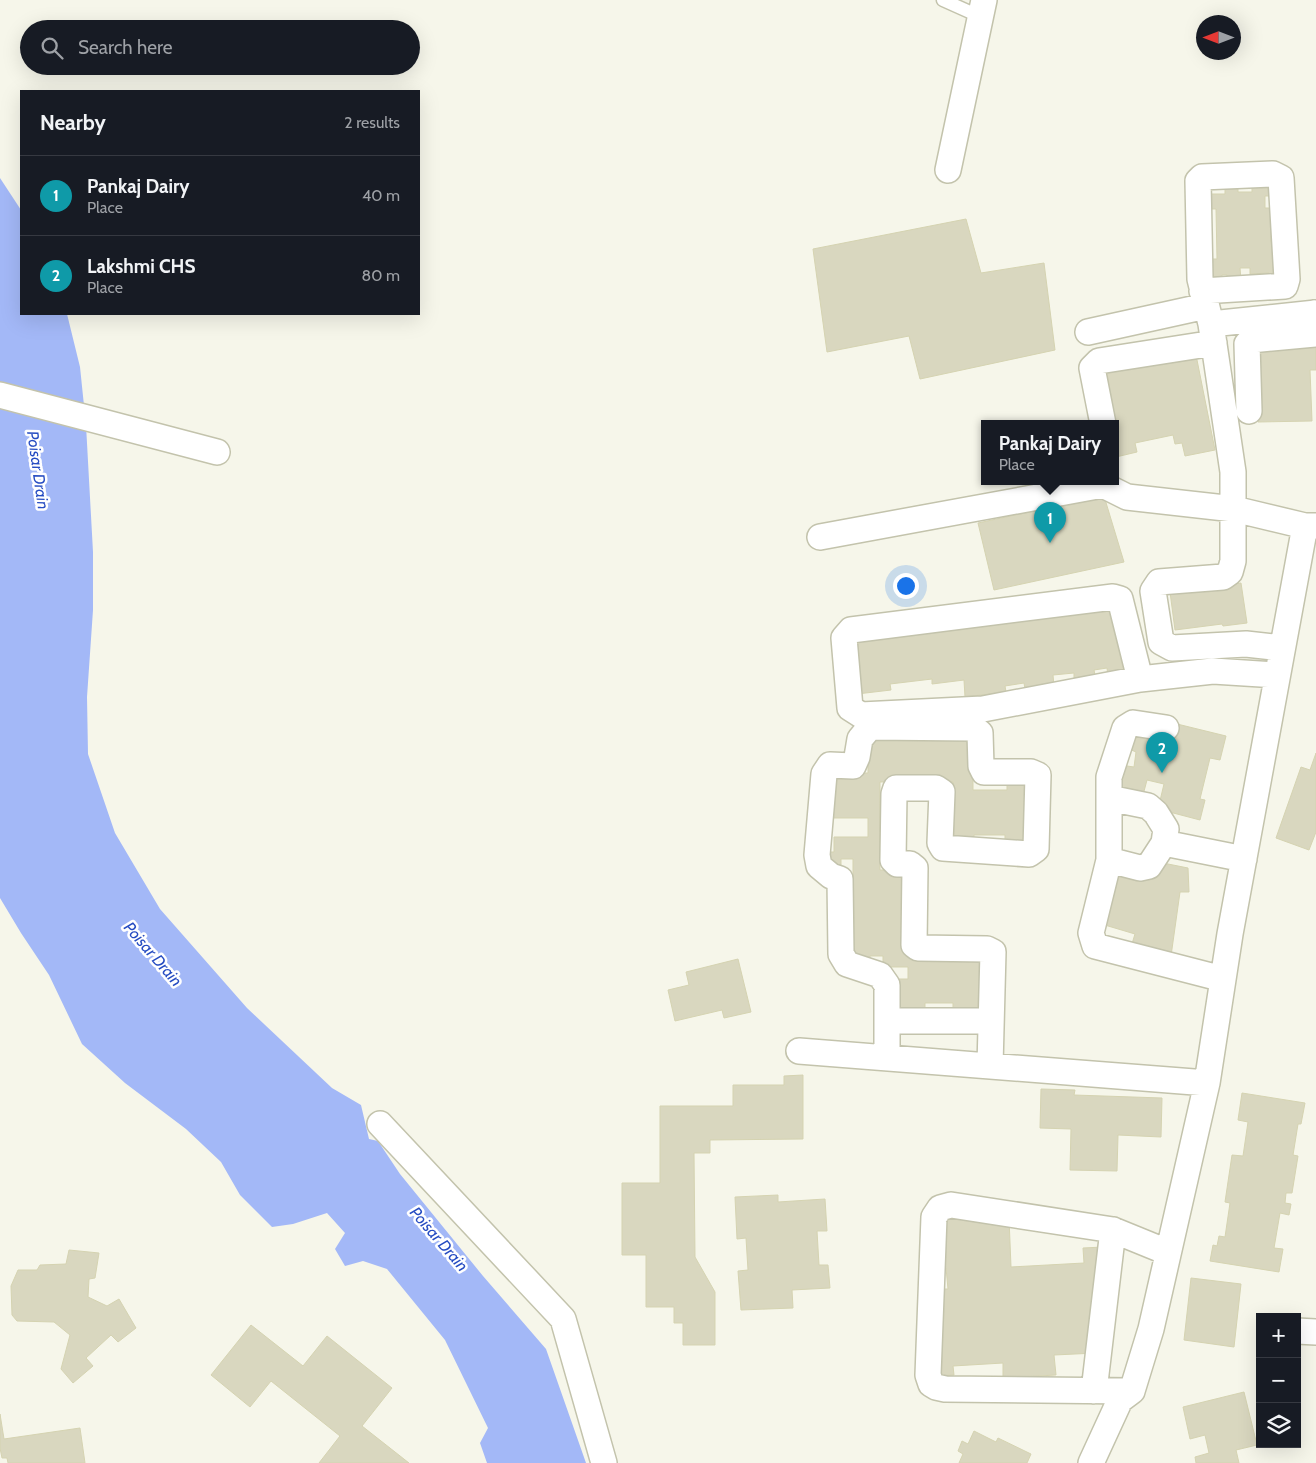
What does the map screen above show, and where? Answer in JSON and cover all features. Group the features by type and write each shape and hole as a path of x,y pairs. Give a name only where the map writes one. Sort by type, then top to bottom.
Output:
{"street":[{"path":"948,170 983,9"},
{"path":"1102,420 1092,368 1099,361 1208,316 1285,286 1287,279 1281,178 1273,174 1202,177 1198,181 1200,279 1208,316 1233,472 1233,562 1230,572 1223,577 1159,582 1153,591 1161,642 1172,648 1246,644 1282,648"},
{"path":"1088,332 1208,316 1315,323"},
{"path":"1249,412 1246,344 1251,340 1315,323"},
{"path":"0,395 217,452"},
{"path":"820,537 1102,485 1115,487 1127,497 1234,509 1310,526 1277,675 1223,979 1207,1083 1151,1329 1132,1391 1120,1400 1091,1463"},
{"path":"1140,679 1120,599 1113,597 851,630 844,638 850,708 861,715 983,709 1140,679 1213,671 1277,675"},
{"path":"1166,728 1133,724 1125,728 1109,777 1108,860 1091,933 1095,946 1223,979"},
{"path":"887,1058 887,985 880,975 846,964 842,954 840,879 831,876 819,866 817,855 824,774 830,765 853,766 857,758 860,739 870,727 974,728 980,733 981,766 984,772 1032,772 1038,775 1036,849 1029,854 943,848 940,843 942,792 936,788 896,788 894,794 893,860 897,864 910,864 915,868 914,945 918,948 987,948 993,952 990,1066"},
{"path":"1108,860 1140,868 1149,866 1164,844 1166,829 1156,813 1148,806 1110,798"},
{"path":"1164,844 1244,858"},
{"path":"887,1021 992,1021"},
{"path":"799,1051 1207,1083"},
{"path":"380,1124 563,1319 604,1463"},
{"path":"1132,1391 945,1388 936,1387 931,1384 928,1375 934,1217 940,1208 951,1205 1113,1230 1167,1252"},
{"path":"1094,1391 1113,1230"},
{"path":"1301,1331 1316,1332"}],"lane":[{"path":"943,0 983,9"}],"water":[{"name":"Poisar Drain","path":"0,178 20,208 20,315 67,315 80,367 86,425 93,552 93,610 87,697 88,754 115,833 160,909 247,1008 332,1088 361,1105 369,1139 378,1141 400,1174 483,1276 546,1349 586,1463 487,1463 480,1443 488,1428 445,1340 387,1269 363,1261 345,1266 335,1249 345,1233 327,1213 293,1224 272,1227 240,1195 221,1162 186,1129 125,1083 82,1044 49,975 0,898"}],"building":[{"path":"1274,183 1274,196 1265,196 1265,208 1271,208 1271,242 1280,242 1281,279 1270,279 1269,273 1250,274 1250,268 1240,268 1241,280 1227,280 1227,275 1222,275 1222,285 1206,285 1205,259 1217,259 1216,209 1204,209 1211,185 1211,194 1225,194 1225,184 1238,184 1238,192 1252,192 1252,184"},
{"path":"966,219 981,273 1044,263 1055,350 920,379 909,336 827,352 813,249"},
{"path":"1316,342 1316,370 1310,370 1312,421 1258,422 1256,344"},
{"path":"1195,350 1215,450 1185,456 1182,443 1175,444 1173,435 1135,443 1137,452 1119,456 1119,420 1114,420 1097,370"},
{"path":"1104,496 1124,562 994,590 978,523"},
{"path":"1241,583 1247,623 1175,630 1170,592"},
{"path":"1117,601 1129,674 1108,677 1107,668 1094,670 1095,675 1074,678 1074,673 1053,675 1054,686 1025,689 1024,683 1005,686 1006,692 965,697 964,680 932,684 932,679 890,684 891,690 857,694 851,636"},
{"path":"1173,723 1226,736 1220,760 1210,758 1200,799 1205,800 1200,820 1158,809 1164,784 1147,780 1143,795 1115,786 1120,765 1134,767 1136,752 1129,749 1134,730"},
{"path":"868,733 973,733 973,790 1007,790 1007,776 1030,776 1030,845 1005,845 1005,835 974,835 974,838 944,838 953,810 953,782 880,782 880,870 909,870 909,952 986,952 986,1010 953,1010 953,1003 925,1003 925,1010 894,1010 894,979 908,979 908,967 883,967 883,956 870,956 870,963 853,963 853,859 841,859 841,867 828,867 828,852 834,852 834,837 868,837 868,818 828,818 828,773 868,773"},
{"path":"1316,753 1316,832 1309,850 1276,838 1301,767 1310,770"},
{"path":"1158,862 1188,868 1189,892 1180,892 1171,956 1131,947 1135,934 1098,923 1118,866 1152,878"},
{"path":"738,959 751,1012 724,1018 722,1010 675,1021 668,990 689,985 686,972"},
{"path":"803,1075 803,1139 710,1140 710,1153 694,1153 695,1257 715,1292 715,1345 683,1345 683,1323 674,1323 674,1307 646,1307 646,1255 622,1255 622,1183 660,1183 660,1106 733,1106 733,1085 784,1085 784,1076"},
{"path":"1041,1089 1075,1090 1074,1095 1162,1098 1161,1137 1118,1135 1117,1171 1070,1170 1071,1129 1040,1128"},
{"path":"1242,1093 1305,1103 1301,1124 1298,1124 1293,1155 1298,1156 1292,1193 1286,1193 1285,1203 1291,1204 1289,1215 1280,1213 1274,1248 1283,1249 1279,1272 1210,1261 1213,1245 1217,1246 1219,1236 1225,1237 1230,1203 1225,1202 1232,1155 1243,1156 1248,1122 1238,1120"},
{"path":"778,1195 778,1202 825,1199 827,1231 817,1231 819,1265 828,1265 830,1288 792,1290 793,1308 741,1310 738,1271 748,1270 746,1238 737,1239 735,1197"},
{"path":"936,1214 1009,1218 1011,1267 1084,1263 1083,1248 1103,1247 1096,1353 1054,1355 1056,1375 1003,1378 1003,1363 953,1366 954,1375 938,1376 940,1289 948,1289 946,1268 939,1268"},
{"path":"69,1250 99,1253 95,1278 89,1279 88,1297 107,1306 119,1299 136,1328 118,1342 111,1335 86,1358 93,1366 73,1383 61,1369 70,1335 54,1322 17,1321 12,1315 11,1286 18,1270 37,1270 40,1265 66,1264"},
{"path":"1191,1278 1241,1284 1234,1347 1184,1340"},
{"path":"251,1325 303,1366 327,1336 392,1388 362,1426 409,1463 319,1463 340,1436 271,1381 250,1407 211,1375"},
{"path":"1244,1392 1256,1445 1236,1450 1239,1463 1196,1463 1195,1457 1209,1453 1205,1435 1190,1439 1183,1407"},
{"path":"0,1414 4,1439 80,1428 85,1463 8,1463 7,1458 2,1458 0,1448"},
{"path":"974,1431 996,1442 998,1438 1031,1454 1027,1463 959,1463 963,1454 958,1451 962,1441 968,1444"}],"place":[{"name":"Pankaj Dairy","path":"1050,543"},
{"name":"Lakshmi CHS","path":"1162,773"}]}
